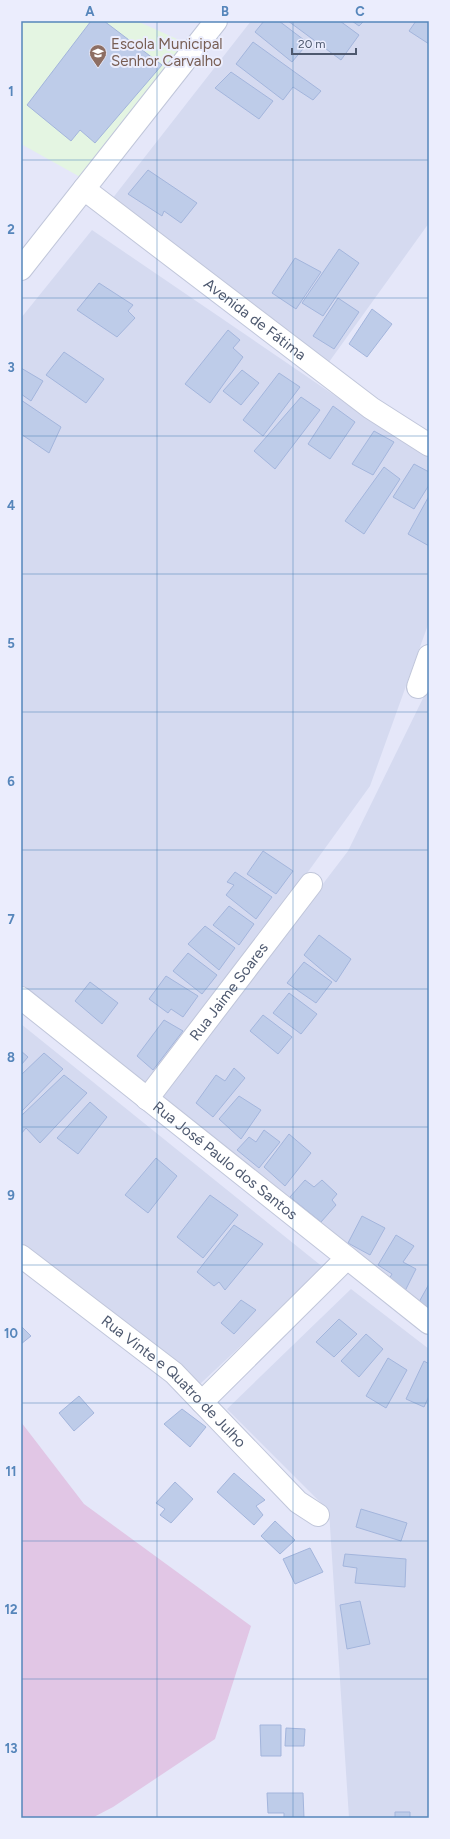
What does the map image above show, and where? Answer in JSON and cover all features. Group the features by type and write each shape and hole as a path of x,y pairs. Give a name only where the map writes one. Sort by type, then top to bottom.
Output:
{"street":[{"path":"21,269 213,22"},
{"name":"Avenida de Fátima","path":"84,189 371,408 429,445"},
{"path":"418,687 429,656"},
{"name":"Rua Jaime Soares","path":"147,1099 311,884"},
{"name":"Rua José Paulo dos Santos","path":"21,998 429,1323"},
{"name":"Rua Vinte e Quatro de Julho","path":"21,1256 174,1373 298,1502 318,1515"},
{"path":"202,1402 347,1258"}],"shaded area":[{"path":"23,21 137,21 188,44 82,178 21,144 21,23"},
{"path":"251,21 429,21 429,223 329,362 112,199"},
{"path":"92,230 375,423 429,453 429,622 370,786 279,912 147,1087 21,986 21,318"},
{"path":"429,686 429,1313 158,1100 348,851"},
{"path":"21,1024 324,1268 199,1385 21,1251"},
{"path":"351,1289 429,1349 429,1818 349,1818 329,1511 227,1409"},
{"path":"21,1422 84,1504 251,1626 215,1739 113,1807 92,1818 21,1818"}],"building":[{"path":"91,21 104,21 162,65 95,143 80,130 71,141 27,105"},
{"path":"264,21 279,21 308,43 292,62 255,32"},
{"path":"288,21 340,21 359,35 341,60"},
{"path":"352,21 364,21 359,26"},
{"path":"416,21 429,21 429,44 409,31"},
{"path":"253,42 321,91 313,100 293,87 283,100 236,64"},
{"path":"231,72 273,101 259,119 215,88"},
{"path":"148,170 197,203 181,223 164,211 162,216 128,194"},
{"path":"339,249 359,263 323,316 302,303"},
{"path":"295,258 321,272 296,309 272,293"},
{"path":"99,283 133,305 128,311 135,318 117,337 77,310"},
{"path":"338,298 359,312 334,349 313,336"},
{"path":"372,309 392,324 367,357 349,344"},
{"path":"228,330 240,340 233,348 243,357 210,403 185,384"},
{"path":"64,352 104,379 86,403 46,375"},
{"path":"21,368 43,381 31,401 21,394"},
{"path":"242,370 259,383 241,405 223,391"},
{"path":"279,373 300,387 263,436 243,420"},
{"path":"301,397 320,410 275,469 254,451"},
{"path":"21,400 61,427 49,453 21,434"},
{"path":"333,406 355,422 330,459 308,444"},
{"path":"374,431 394,442 373,475 352,464"},
{"path":"414,464 429,472 429,485 414,509 393,497"},
{"path":"384,467 400,479 364,534 345,521"},
{"path":"429,496 429,546 408,534"},
{"path":"263,851 293,871 276,894 247,874"},
{"path":"235,872 272,897 256,919 226,895 234,885 227,882"},
{"path":"229,906 254,924 239,945 213,925"},
{"path":"205,926 235,948 219,970 188,944"},
{"path":"319,935 351,959 336,982 304,955"},
{"path":"188,953 217,975 202,994 173,971"},
{"path":"304,962 332,982 316,1003 287,983"},
{"path":"166,976 198,996 183,1017 171,1009 168,1013 149,999"},
{"path":"90,982 118,1003 102,1024 75,1001"},
{"path":"289,993 317,1014 301,1034 273,1013"},
{"path":"263,1015 292,1037 278,1054 250,1031"},
{"path":"164,1020 183,1031 153,1070 137,1056"},
{"path":"21,1051 28,1057 21,1065"},
{"path":"44,1053 63,1069 21,1112 21,1075"},
{"path":"234,1068 245,1078 213,1117 196,1103 216,1075 225,1081"},
{"path":"64,1075 87,1093 40,1143 26,1128 21,1134 21,1116"},
{"path":"239,1096 261,1110 241,1139 219,1119"},
{"path":"90,1102 107,1117 78,1154 57,1138"},
{"path":"264,1130 280,1142 259,1168 237,1150 249,1137 256,1142"},
{"path":"289,1134 311,1153 285,1186 264,1167"},
{"path":"156,1158 177,1176 148,1213 125,1195"},
{"path":"305,1180 314,1187 322,1180 337,1194 332,1200 336,1205 321,1222 290,1197"},
{"path":"210,1195 238,1215 203,1258 177,1237"},
{"path":"362,1216 385,1228 370,1255 348,1243"},
{"path":"234,1225 263,1244 225,1290 219,1282 214,1286 197,1272"},
{"path":"396,1235 414,1246 403,1262 416,1269 405,1291 389,1279 392,1274 378,1265"},
{"path":"429,1284 429,1309 419,1302"},
{"path":"241,1300 256,1310 234,1334 221,1323"},
{"path":"339,1319 357,1334 334,1357 316,1342"},
{"path":"21,1326 31,1336 21,1344"},
{"path":"366,1334 383,1349 359,1377 341,1361"},
{"path":"388,1358 407,1370 386,1408 366,1396"},
{"path":"424,1361 429,1364 429,1396 424,1407 406,1399"},
{"path":"79,1396 94,1413 74,1431 59,1413"},
{"path":"182,1409 206,1427 190,1447 164,1424"},
{"path":"234,1473 265,1500 256,1506 263,1515 254,1525 217,1492"},
{"path":"175,1482 193,1499 171,1523 160,1515 165,1509 156,1503"},
{"path":"361,1509 407,1523 401,1541 356,1527"},
{"path":"275,1521 295,1540 280,1554 261,1536"},
{"path":"310,1548 323,1572 295,1584 283,1559"},
{"path":"345,1554 406,1559 405,1587 355,1583 357,1568 343,1566"},
{"path":"360,1601 370,1644 347,1649 340,1605"},
{"path":"260,1725 281,1725 281,1756 261,1756"},
{"path":"286,1728 305,1729 304,1746 285,1746"},
{"path":"267,1793 303,1793 304,1818 284,1818 284,1813 268,1813"},
{"path":"395,1812 410,1812 410,1818 395,1818"}],"place":[{"name":"Escola Municipal Senhor Carvalho","path":"98,68"}]}
